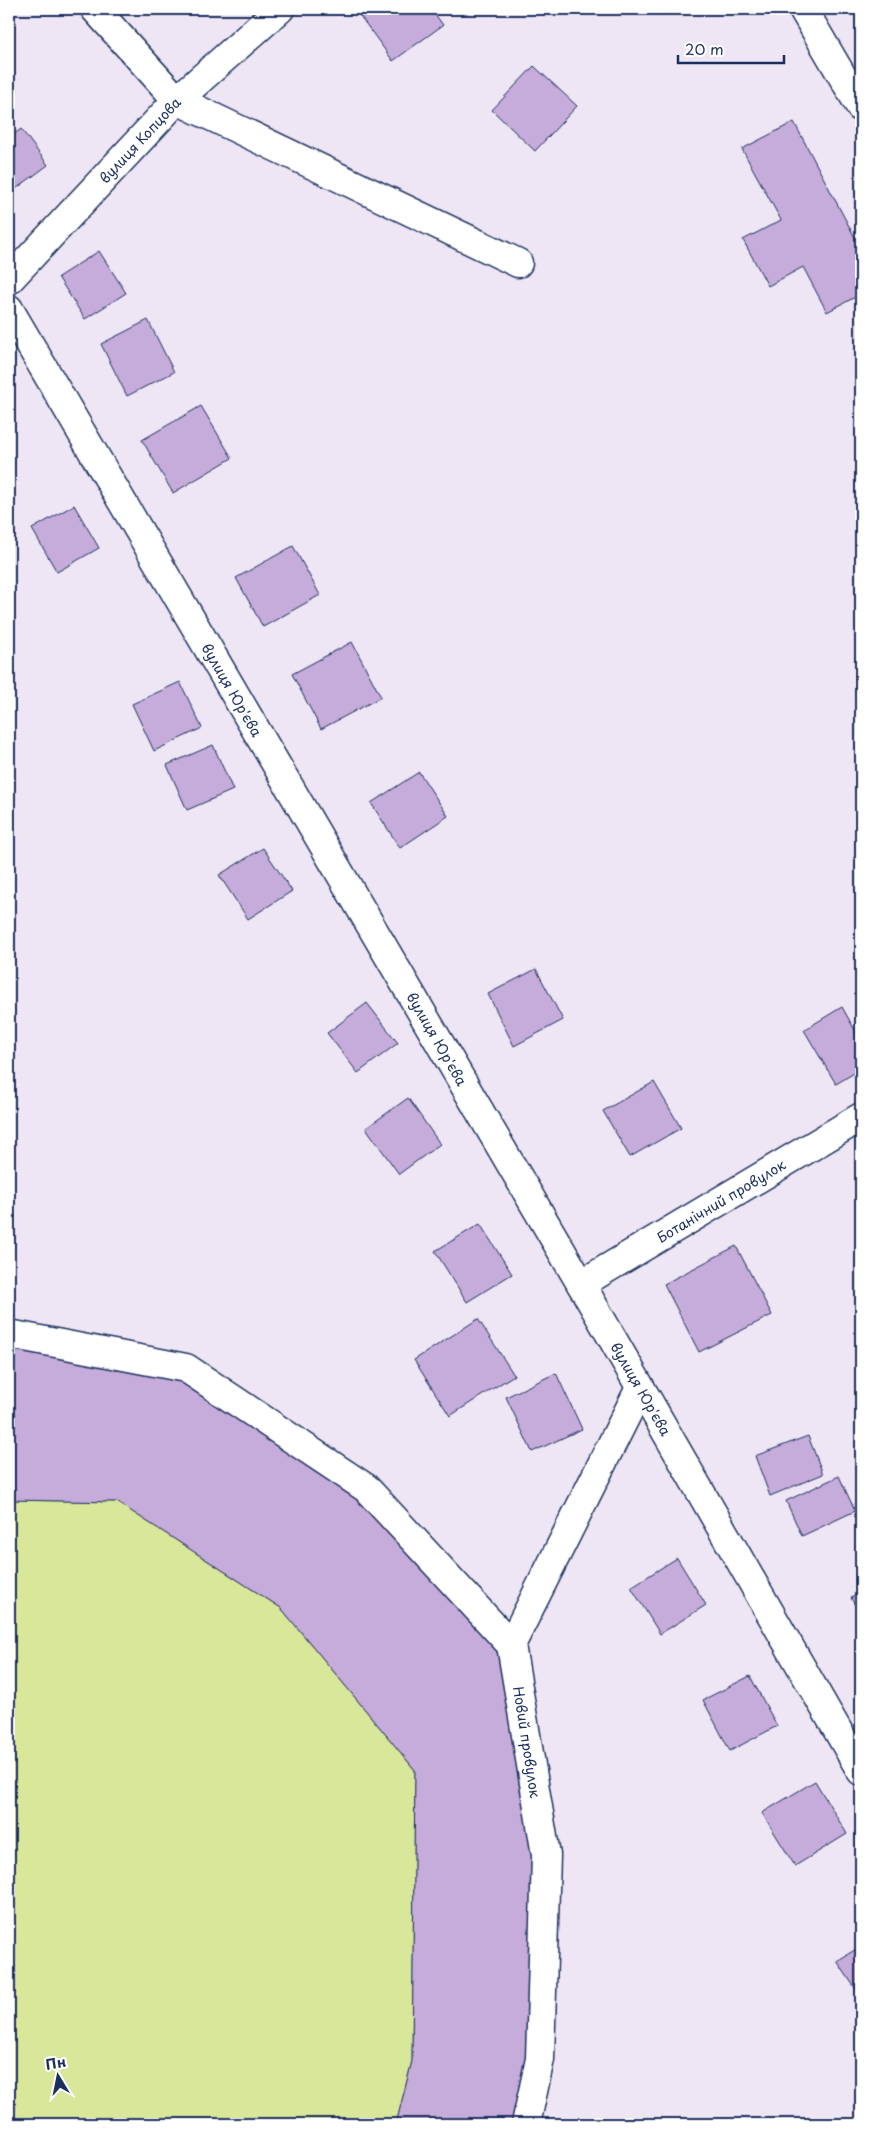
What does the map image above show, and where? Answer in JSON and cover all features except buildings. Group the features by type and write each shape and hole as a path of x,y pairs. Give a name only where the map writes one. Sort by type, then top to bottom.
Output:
{"street":[{"path":"95,9 177,100 518,263"},
{"name":"вулиця Копцова","path":"9,280 177,100 280,9"},
{"path":"803,9 861,108"},
{"name":"вулиця Юр'єва","path":"9,309 581,1284 861,1771"},
{"name":"Ботанічний провулок","path":"581,1284 861,1117"},
{"path":"9,1334 186,1368 366,1488 511,1645 640,1388"},
{"name":"Новий провулок","path":"511,1645 546,1855 540,2059 526,2124"}],"green space":[{"path":"9,1500 117,1502 281,1608 415,1770 412,2061 396,2124 9,2124"}]}
